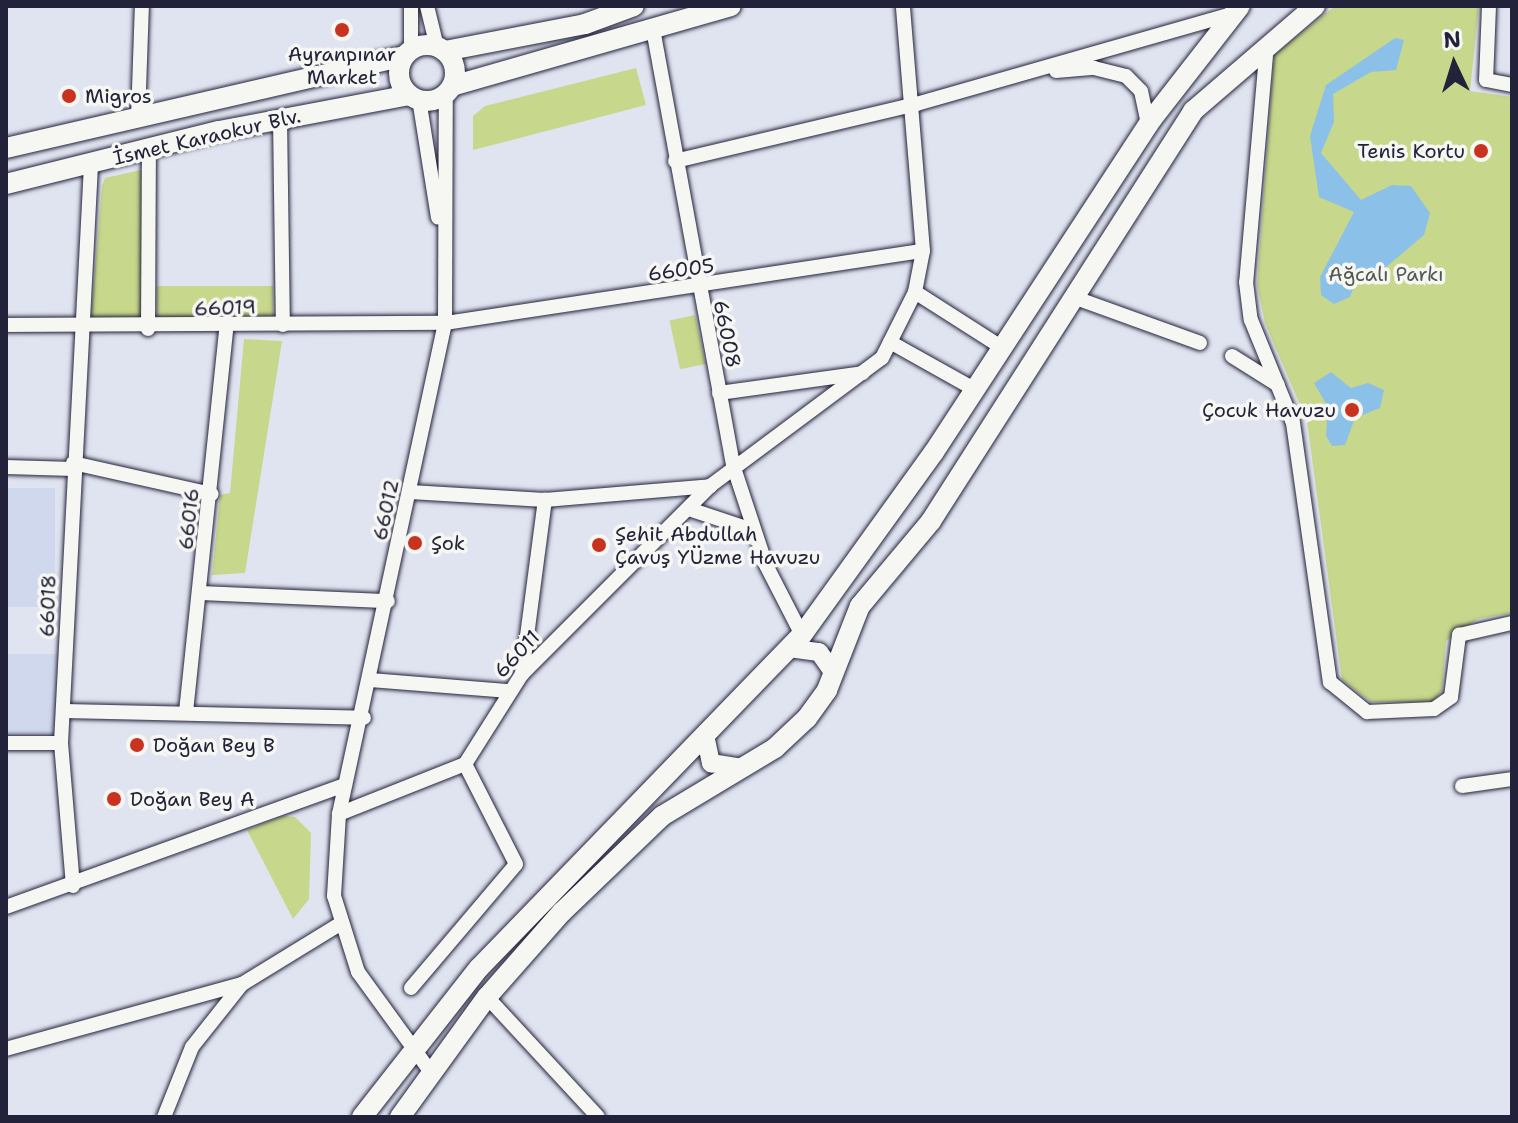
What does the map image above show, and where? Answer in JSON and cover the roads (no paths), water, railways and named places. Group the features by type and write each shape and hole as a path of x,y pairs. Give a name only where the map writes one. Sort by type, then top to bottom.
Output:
{"main road":[{"path":"634,6 585,24 408,53 399,72 414,97 449,90 731,6"},
{"path":"400,1117 430,1071 487,997 662,816 741,768 807,718 833,672 860,606 931,521 1193,111 1267,44 1315,6"},
{"path":"362,1117 410,1049 795,642 974,389 1148,125 1235,10"},
{"path":"441,49 454,67 449,90"},
{"name":"İsmet Karaokur Blv.","path":"6,148 408,53"},
{"name":"İsmet Karaokur Blv.","path":"6,184 280,118 414,97"}],"street":[{"path":"138,118 142,6"},
{"path":"408,53 411,6"},
{"path":"427,6 441,49"},
{"name":"66011","path":"465,764 522,674 692,510 710,486 733,465 863,373 890,342 915,292 923,251 916,104 903,6"},
{"path":"1489,6 1486,80 1512,85"},
{"path":"675,161 916,104 1235,10"},
{"name":"66008","path":"653,29 697,288 733,465 752,530 795,642"},
{"path":"1267,44 1246,282 1251,320 1293,423 1330,682 1367,712 1434,709 1451,697 1459,635 1512,623"},
{"path":"1019,75 1094,68 1126,76 1141,91 1148,125"},
{"name":"66012","path":"430,1071 410,1049 358,972 340,924 334,896 339,814 364,718 445,323 442,241 449,90"},
{"name":"66012","path":"414,97 442,241"},
{"path":"280,118 283,325"},
{"path":"148,329 149,149"},
{"name":"66018","path":"73,886 61,743 65,711 79,327 91,164"},
{"name":"66005","path":"445,323 697,288 923,251"},
{"path":"915,292 1001,347"},
{"path":"1073,297 1200,343"},
{"name":"66019","path":"6,325 226,330 283,325 445,323"},
{"name":"66016","path":"186,712 202,593 226,330"},
{"path":"890,342 974,389"},
{"path":"1232,356 1279,385"},
{"path":"719,393 863,373"},
{"path":"6,467 73,466 212,494"},
{"path":"410,492 545,500 710,486"},
{"path":"522,674 545,500"},
{"path":"692,510 752,530"},
{"path":"202,593 388,601"},
{"path":"795,642 819,652 833,672"},
{"path":"371,680 509,691"},
{"path":"65,711 364,718"},
{"path":"705,735 711,763 741,768"},
{"path":"6,743 61,743"},
{"path":"339,814 465,764 516,864 411,988"},
{"path":"1462,786 1512,779"},
{"path":"6,907 73,886 345,785"},
{"path":"6,1049 242,984 340,924"},
{"path":"164,1117 192,1047 242,984"},
{"path":"487,997 598,1117"}],"water":[{"path":"1395,38 1404,40 1396,70 1371,72 1333,94 1334,122 1321,153 1361,200 1392,185 1411,186 1430,213 1424,235 1379,273 1359,273 1350,297 1334,304 1321,295 1320,277 1354,212 1319,197 1310,136 1326,85"},
{"name":"Çocuk Havuzu","path":"1331,372 1351,388 1368,383 1384,390 1380,408 1355,418 1345,445 1332,446 1326,436 1328,407 1314,383"}],"place":[{"name":"Ayranpınar Market","path":"342,30"},
{"name":"Migros","path":"69,96"},
{"name":"Tenis Kortu","path":"1481,151"},
{"name":"Çocuk Havuzu","path":"1352,410"},
{"name":"Şok","path":"415,543"},
{"name":"Şehit Abdullah Çavuş YÜzme Havuzu","path":"599,545"},
{"name":"Doğan Bey B","path":"137,745"},
{"name":"Doğan Bey A","path":"114,799"}],"park label":[{"name":"Ağcalı Parkı","path":"1386,274"}]}
